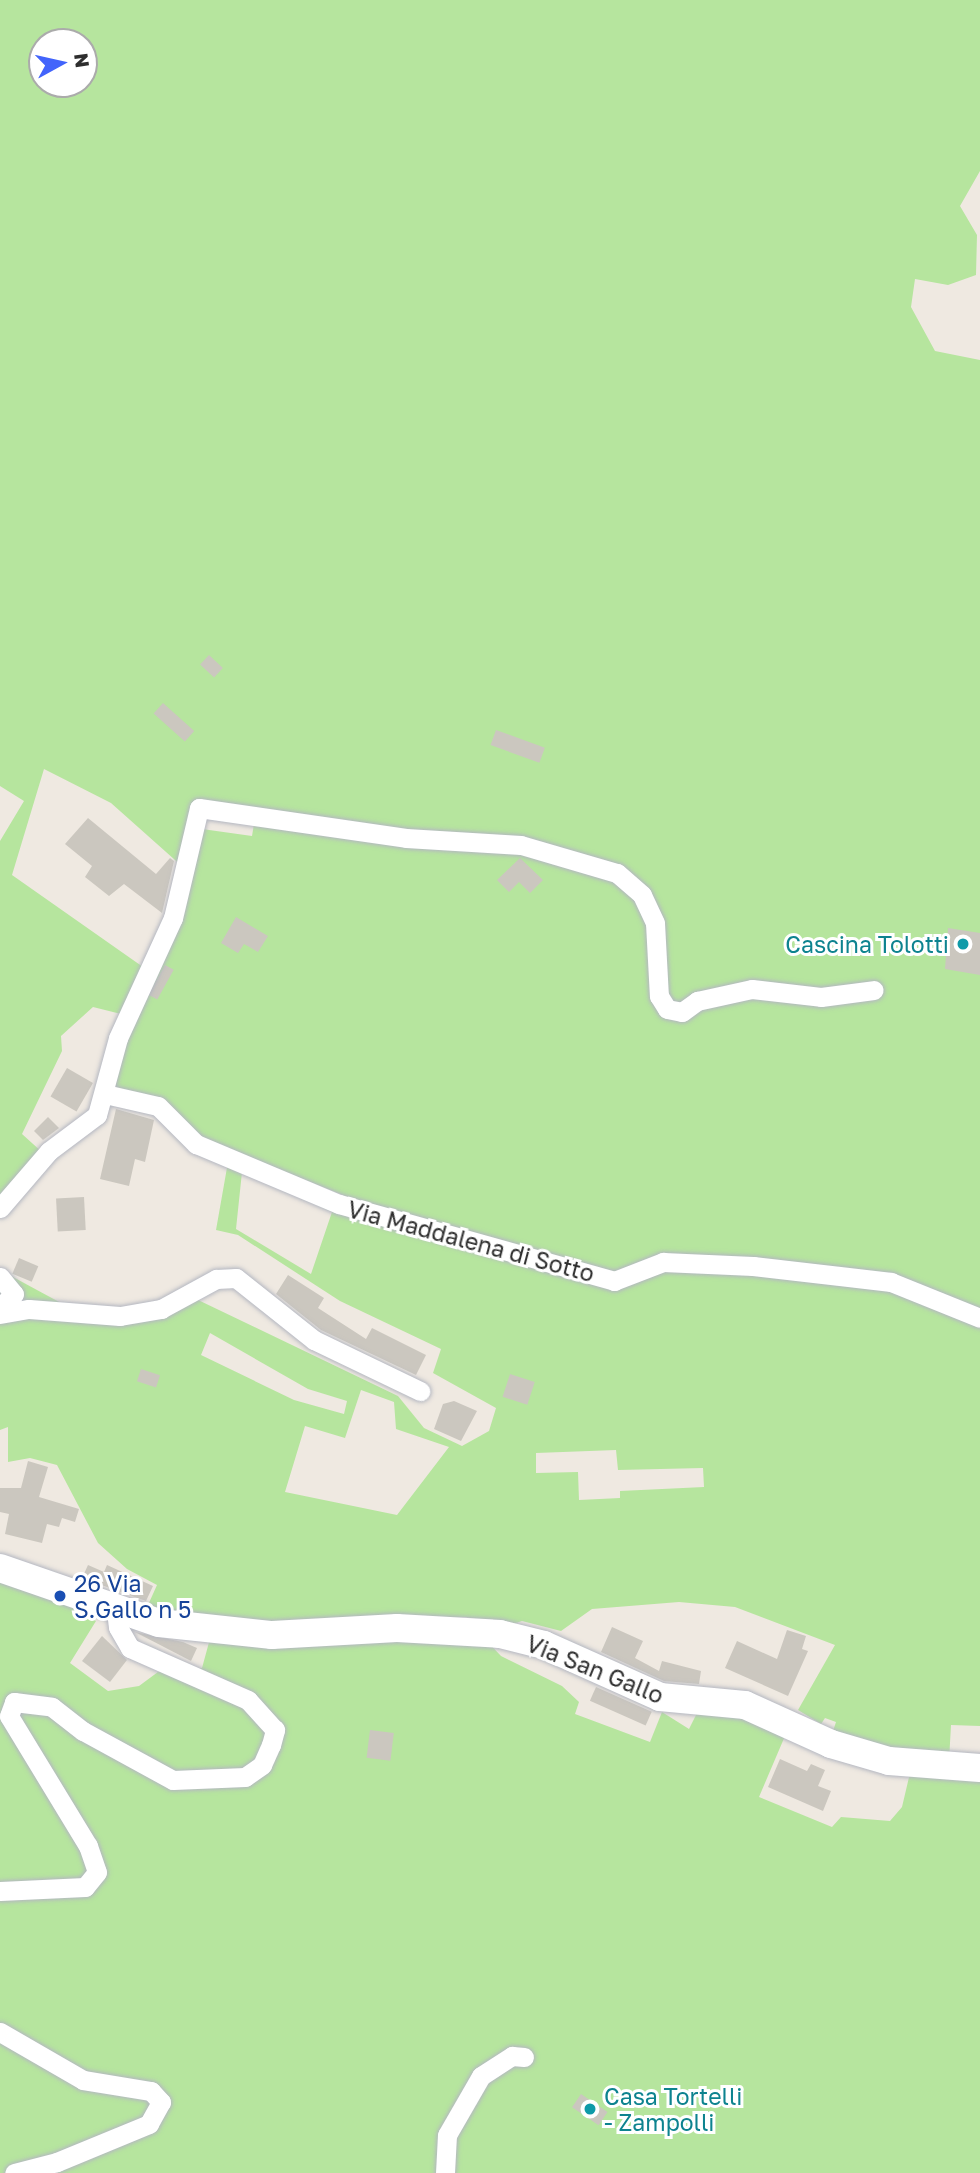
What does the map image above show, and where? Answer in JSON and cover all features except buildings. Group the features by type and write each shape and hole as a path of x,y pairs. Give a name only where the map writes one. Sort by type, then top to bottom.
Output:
{"street":[{"path":"0,1208 48,1151 88,1126 105,1094 118,1038 176,910 199,808 405,838 522,845 617,873 642,895 655,923 659,996 667,1009 682,1012 697,1001 752,989 821,997 874,990"},
{"name":"Via Maddalena di Sotto","path":"105,1094 158,1106 196,1144 339,1204 614,1281 663,1262 753,1266 891,1282 980,1318"},
{"path":"0,1314 39,1310 120,1316 161,1309 216,1279 236,1278 314,1340 420,1391"},
{"path":"0,1307 10,1302 6,1281"},
{"path":"6,1281 39,1310"},
{"name":"Via San Gallo","path":"0,1568 159,1623 272,1635 397,1628 500,1634 555,1649 660,1697 745,1705 831,1744 889,1761 980,1768"},
{"path":"0,1891 85,1887 97,1872 88,1846 9,1716 15,1702 52,1707 83,1731 173,1780 245,1777 262,1765 271,1745 275,1730 248,1700 130,1648 118,1627 116,1610"},
{"path":"0,2032 83,2080 151,2091 161,2102 149,2124 57,2162 14,2173"},
{"path":"445,2173 447,2135 481,2076 512,2056 524,2057"}],"green space":[{"path":"0,0 980,0 980,171 960,206 977,235 976,275 948,285 915,279 911,307 935,351 980,360 980,1726 951,1725 949,1761 832,1734 836,1722 825,1718 821,1724 798,1710 835,1645 735,1607 679,1602 592,1609 561,1631 522,1621 510,1625 465,1617 362,1626 144,1614 157,1585 127,1569 98,1543 57,1465 30,1458 8,1462 8,1427 0,1430 0,1270 61,1303 71,1315 196,1299 398,1396 424,1428 462,1446 489,1431 496,1408 433,1373 441,1349 340,1301 238,1235 216,1230 228,1162 395,1216 191,1134 113,1087 132,1018 202,829 252,836 256,812 191,807 184,868 111,803 44,769 12,875 143,967 121,1014 93,1007 61,1036 62,1051 22,1134 43,1153 0,1202 0,841 24,801 0,786","holes":["242,1172 332,1212 311,1274 236,1229","210,1333 308,1389 347,1401 344,1414 294,1400 201,1355","361,1390 394,1402 396,1429 449,1447 397,1515 285,1492 305,1426 345,1438","616,1450 618,1470 703,1468 704,1487 620,1491 620,1498 579,1500 578,1472 536,1473 536,1453"]},
{"path":"0,1578 82,1605 80,1613 96,1621 70,1663 108,1691 139,1686 162,1669 185,1673 202,1668 211,1635 482,1636 501,1656 562,1686 579,1702 575,1714 650,1742 662,1712 689,1729 699,1709 717,1707 785,1736 759,1797 832,1827 841,1817 890,1821 902,1807 910,1773 980,1779 980,2173 0,2173"}],"place":[{"name":"Cascina Tolotti","path":"963,944"},
{"name":"26 Via S.Gallo n 5","path":"60,1596"},
{"name":"Casa Tortelli - Zampolli","path":"590,2109"}]}
